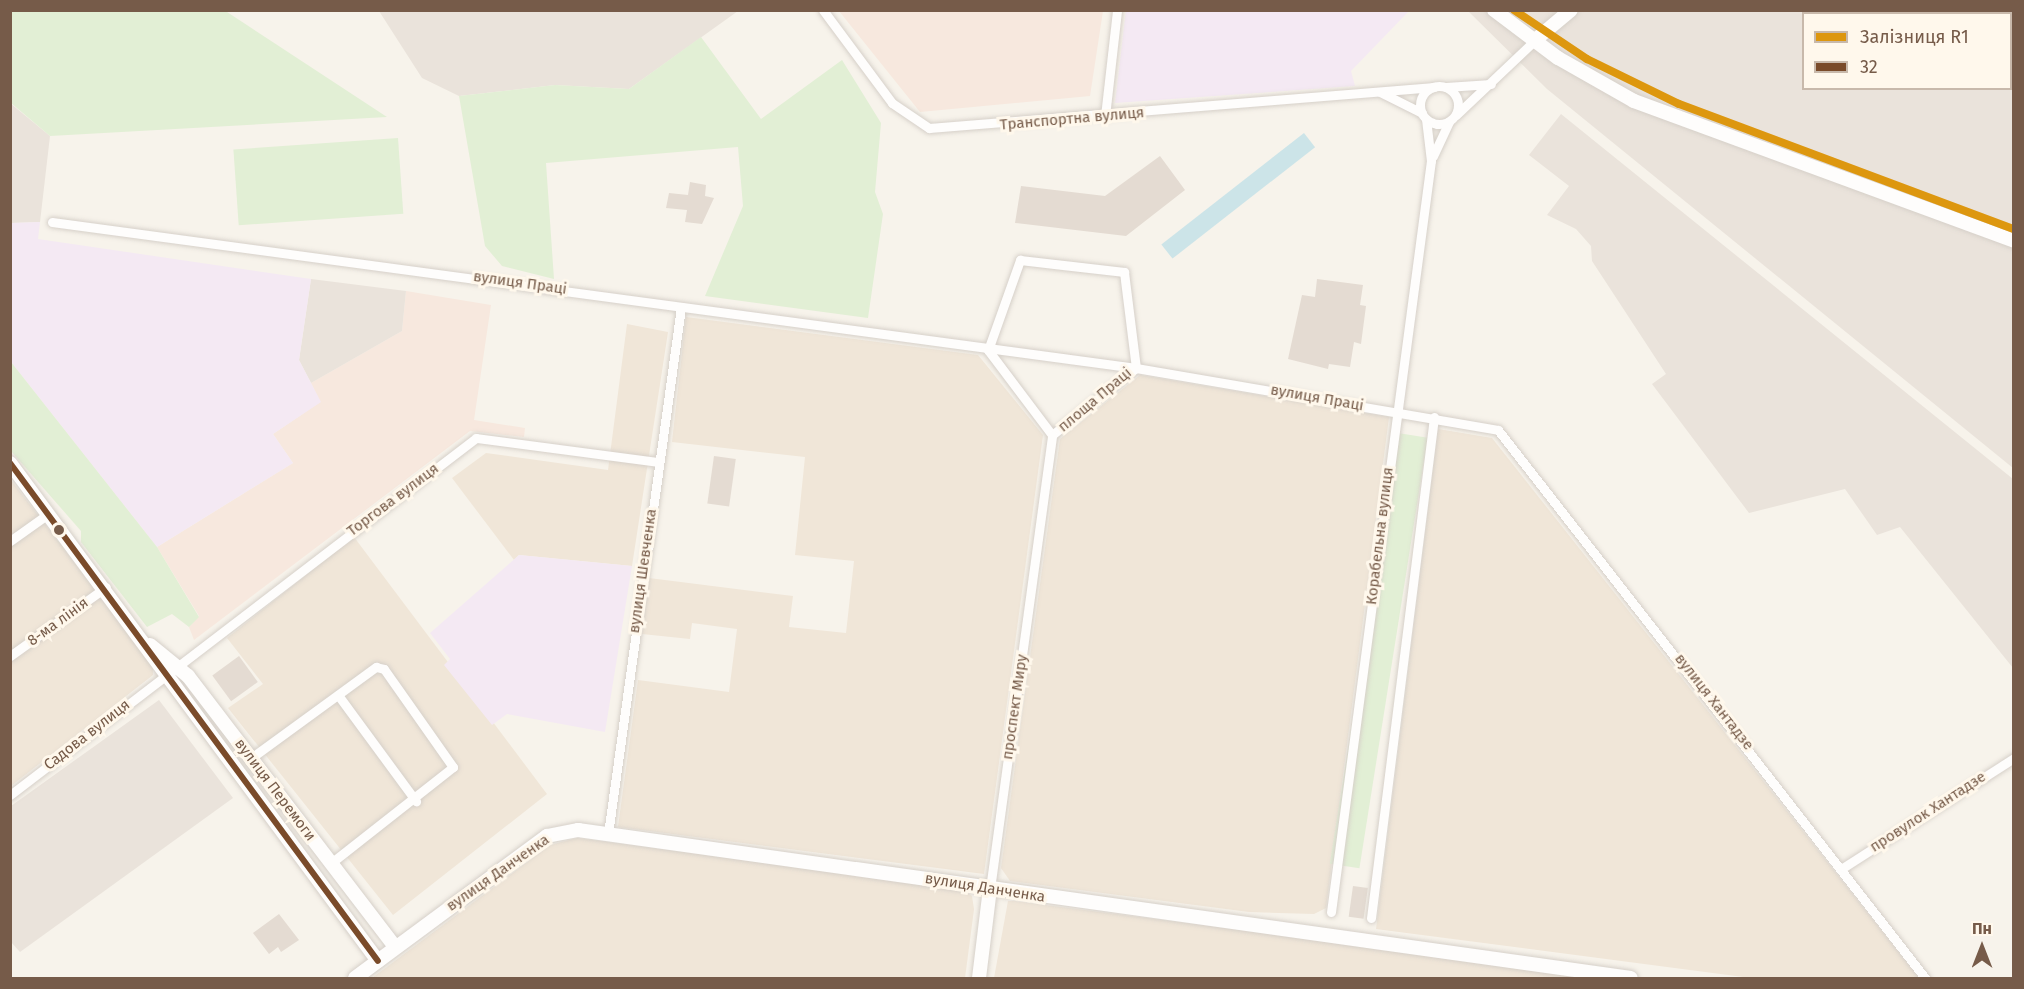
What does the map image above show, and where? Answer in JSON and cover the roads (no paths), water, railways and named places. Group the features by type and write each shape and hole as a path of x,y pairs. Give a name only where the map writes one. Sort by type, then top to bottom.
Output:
{"main road":[{"path":"1494,10 1534,41 1634,101 2013,241"},
{"path":"1534,41 1571,10"},
{"name":"вулиця Перемоги","path":"10,463 147,642 164,675 378,961"},
{"name":"вулиця Перемоги","path":"147,642 176,664 395,947"},
{"name":"вулиця Данченка","path":"355,978 547,836 578,830 1631,978"},
{"name":"проспект Миру","path":"979,978 990,889"}],"street":[{"name":"Транспортна вулиця","path":"823,10 892,104 915,123 945,129 1375,91 1479,87 1496,81"},
{"path":"1105,116 1117,10"},
{"path":"1375,91 1424,116 1452,119 1496,81 1534,41"},
{"path":"1438,87 1456,97 1452,119 1431,161 1421,99 1438,87"},
{"name":"Корабельна вулиця","path":"1331,912 1431,161"},
{"name":"вулиця Праці","path":"52,222 988,350"},
{"path":"988,350 1020,260 1124,273 1136,368"},
{"name":"вулиця Шевченка","path":"608,834 681,307"},
{"name":"площа Праці","path":"988,350 1136,368"},
{"name":"площа Праці","path":"988,350 1052,435 1136,368"},
{"name":"вулиця Праці","path":"1136,368 1434,417 1498,430"},
{"path":"1371,918 1434,417"},
{"name":"вулиця Хантадзе","path":"1498,430 1844,867 1925,978"},
{"name":"проспект Миру","path":"990,889 1052,435"},
{"name":"Торгова вулиця","path":"164,675 476,438 658,462"},
{"path":"10,542 48,514"},
{"name":"8-ма лінія","path":"10,656 106,587"},
{"path":"251,758 380,667 453,767 416,801 331,863"},
{"name":"Садова вулиця","path":"10,795 164,675"},
{"path":"338,695 416,801"},
{"name":"провулок Хантадзе","path":"1844,867 2013,758"}],"water":[{"path":"1304,133 1315,147 1172,259 1161,244"}],"rail line":[{"name":"R1","path":"1514,10 1587,59 1679,104 2014,229"}]}
